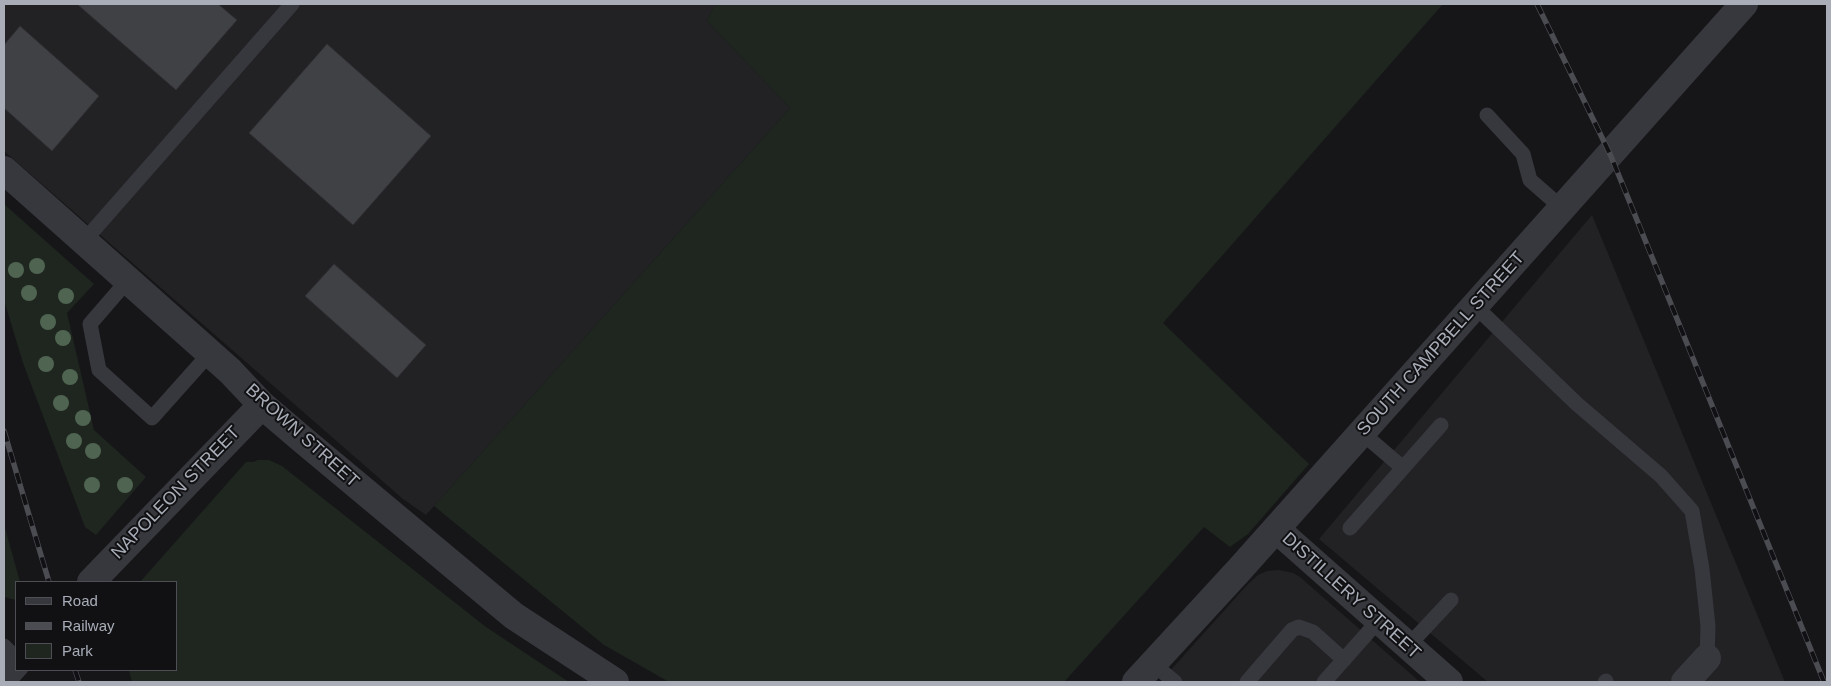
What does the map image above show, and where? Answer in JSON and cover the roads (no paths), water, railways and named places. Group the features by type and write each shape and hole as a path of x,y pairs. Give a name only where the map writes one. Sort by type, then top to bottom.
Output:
{"street":[{"name":"SOUTH CAMPBELL STREET","path":"1144,673 1276,529 1744,4"},
{"name":"BROWN STREET","path":"4,170 210,352 262,404 514,616 615,682"},
{"name":"NAPOLEON STREET","path":"92,581 262,404"},
{"name":"DISTILLERY STREET","path":"1276,529 1449,682"},
{"path":"1685,682 1706,658"}],"lane":[{"path":"84,241 292,4"},
{"path":"1487,114 1523,154 1530,180 1562,208"},
{"path":"128,280 90,324 99,370 152,418 210,352"},
{"path":"1475,306 1577,404 1661,476 1692,512 1702,569 1708,626 1706,658"},
{"path":"1350,528 1441,425"},
{"path":"1362,433 1403,468"},
{"path":"1408,646 1451,600"},
{"path":"1324,682 1380,620"},
{"path":"1247,682 1292,630 1299,627 1313,632 1344,660"},
{"path":"4,646 15,657"},
{"path":"1144,673 1174,682"}],"railway":[{"path":"1537,4 1610,154 1824,682"},
{"path":"4,431 49,581"},
{"path":"75,671 79,682"}]}
